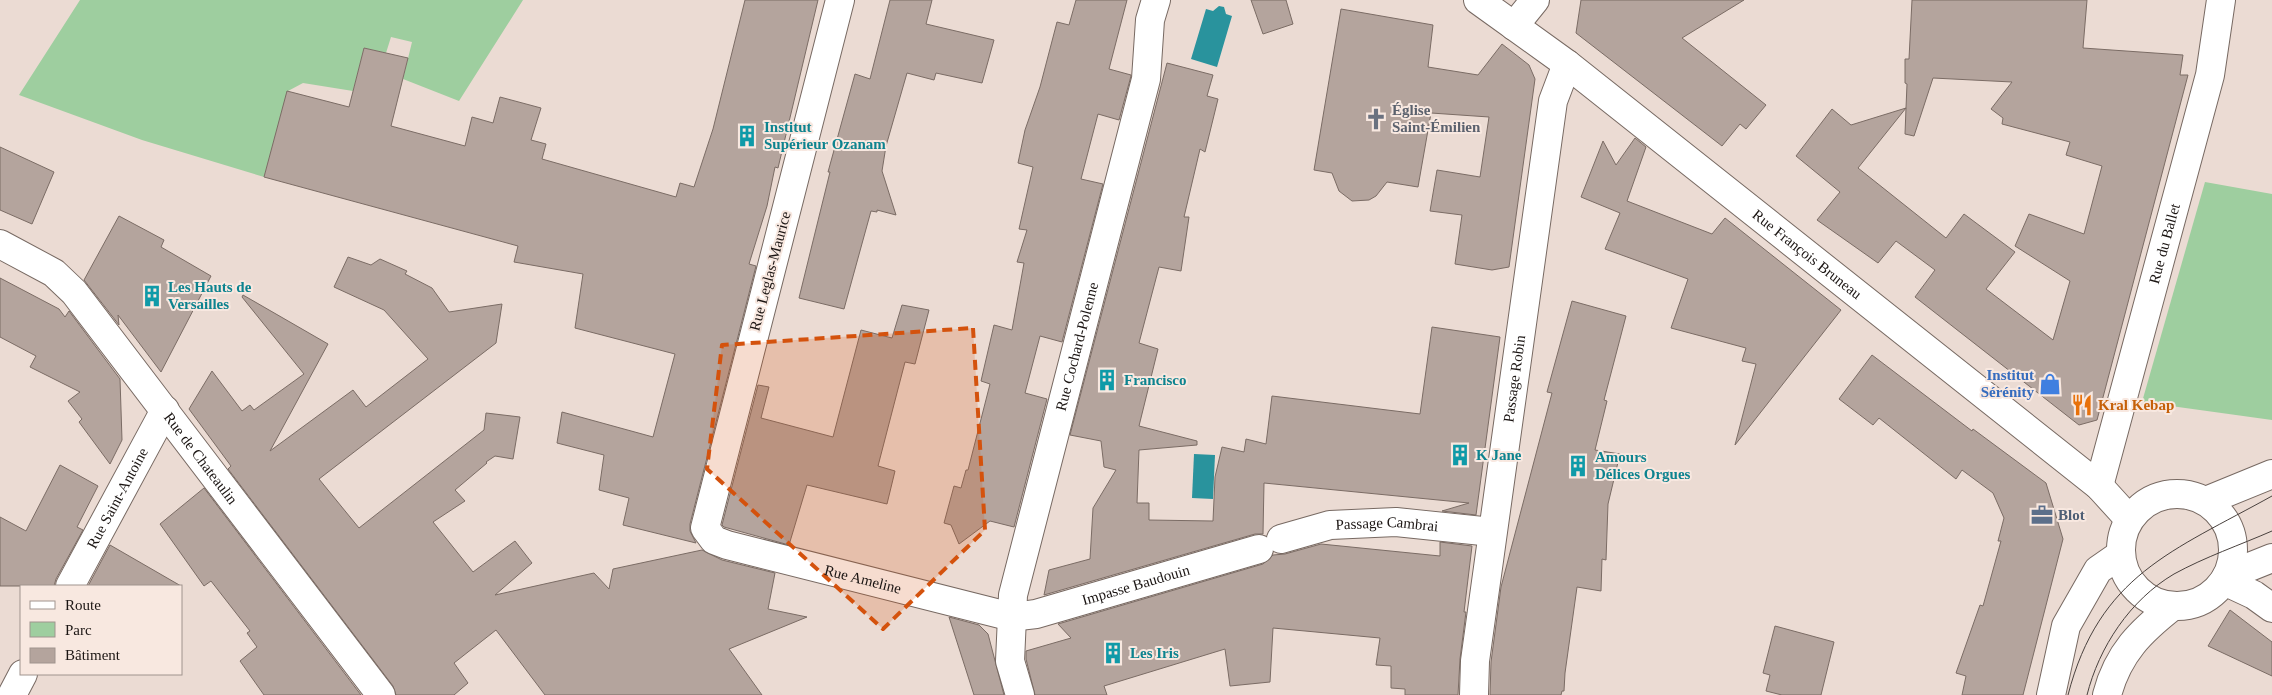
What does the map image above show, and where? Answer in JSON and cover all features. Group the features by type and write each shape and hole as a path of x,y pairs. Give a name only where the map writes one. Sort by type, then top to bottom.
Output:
{"street":[{"name":"Rue Leglas-Maurice","path":"714,540 705,528 709,507 840,0"},
{"name":"Rue Cochard-Polenne","path":"1020,695 1010,661 1013,595 1146,79 1150,20 1156,0"},
{"name":"Rue François Bruneau","path":"1478,0 1567,64 2099,486 2129,519"},
{"path":"1514,26 1535,0"},
{"name":"Rue du Ballet","path":"2099,486 2210,76 2221,0"},
{"name":"Passage Robin","path":"1474,695 1475,660 1492,532 1553,101 1567,64"},
{"name":"Rue de Chateaulin","path":"0,244 54,273 74,292 381,695"},
{"name":"Rue Saint-Antoine","path":"71,585 164,410"},
{"path":"2206,501 2272,474"},
{"path":"2170,493 2195,496 2206,501 2220,513 2231,534 2233,554 2225,578 2213,594 2198,602 2173,606 2154,601 2140,592 2126,573 2121,554 2122,536 2129,519 2147,502 2170,493"},
{"name":"Passage Cambrai","path":"1270,544 1330,526 1396,522 1492,532"},
{"name":"Rue Ameline","path":"714,540 993,614 1012,617"},
{"name":"Impasse Baudouin","path":"1012,617 1036,614 1270,544"},
{"path":"2051,695 2066,626 2098,570 2121,554"},
{"path":"2225,578 2272,558"},
{"path":"2225,578 2272,608"},
{"path":"2107,695 2124,653 2136,637 2173,606"},
{"path":"12,695 22,675"}],"highlighted area":[{"path":"973,328 985,530 883,629 707,469 722,345"}],"green space":[{"path":"80,0 523,0 459,101 403,79 412,42 391,37 386,53 364,48 353,91 303,83 288,91 264,177 142,140 19,95"},
{"path":"2205,182 2272,194 2272,420 2142,402"}],"water":[{"path":"1219,6 1224,7 1226,14 1232,16 1217,67 1191,59 1206,9 1213,11"},
{"path":"1194,454 1215,455 1213,499 1192,498"}],"building":[{"path":"745,0 818,0 778,168 775,167 767,206 749,264 756,266 690,524 690,531 696,543 623,525 629,498 599,490 604,455 557,443 562,412 653,437 675,354 575,328 583,274 514,262 518,246 264,177 287,91 349,107 364,48 408,58 391,126 465,146 472,117 493,123 500,97 541,108 531,140 546,144 542,159 676,197 680,183 694,187 713,129"},
{"path":"890,0 932,0 926,24 994,40 982,83 936,73 934,80 907,73 886,146 882,171 896,215 877,210 877,212 871,211 844,309 799,298 830,172 828,172 855,74 870,79"},
{"path":"1076,0 1127,0 1109,69 1131,76 1119,120 1098,114 1081,179 1103,184 1062,342 1040,336 1025,393 1047,399 1014,527 990,521 959,544 951,525 944,523 954,486 961,488 966,470 968,470 990,384 981,381 994,325 1012,330 1024,263 1017,262 1027,230 1019,229 1033,167 1018,163 1025,130 1040,87 1057,22 1069,25"},
{"path":"1251,0 1286,0 1293,24 1263,34"},
{"path":"1581,0 1744,0 1682,38 1766,105 1746,129 1740,124 1722,146 1576,33"},
{"path":"1912,0 2087,0 2083,48 2183,55 2180,75 2188,75 2097,420 2079,425 1915,297 1935,270 1896,241 1878,263 1817,220 1840,192 1796,156 1832,109 1851,125 1906,108 1905,59 1909,59","holes":["1933,78 2012,82 1991,109 2003,118 2002,124 2070,142 2066,155 2102,166 2084,234 2029,214 2015,246 2070,281 2053,340 1986,289 2015,252 1964,214 1946,238 1858,168 1906,108 1905,134 1914,136"]},
{"path":"1341,9 1433,25 1428,67 1478,75 1502,44 1529,65 1535,79 1509,267 1492,270 1455,264 1462,215 1430,211 1437,170 1480,177 1489,117 1431,113 1418,187 1387,182 1376,196 1369,200 1352,201 1339,191 1332,173 1314,170"},
{"path":"1167,63 1213,75 1207,96 1218,99 1205,152 1200,149 1184,217 1189,217 1181,271 1159,267 1139,343 1158,349 1139,426 1197,441 1197,445 1139,450 1137,503 1149,503 1149,520 1213,521 1215,477 1222,447 1244,452 1246,439 1266,444 1272,396 1420,414 1432,327 1500,337 1476,515 1442,511 1469,503 1264,483 1263,534 1255,534 1044,595 1049,570 1090,559 1093,508 1116,470 1104,467 1101,441 1070,435"},
{"path":"1635,138 1646,147 1627,201 1712,234 1725,218 1841,310 1735,445 1756,364 1742,361 1746,348 1671,328 1688,279 1605,249 1620,213 1581,197 1603,141 1616,165"},
{"path":"0,147 54,172 32,224 0,210"},
{"path":"119,216 164,240 161,247 211,276 161,372 118,315 119,325 84,280"},
{"path":"348,257 371,265 380,259 407,271 405,274 432,288 449,312 502,304 496,343 319,479 359,528 484,430 486,413 520,417 513,459 495,456 486,462 455,490 465,501 433,522 473,572 515,541 532,563 495,595 594,573 609,589 613,569 702,550 722,560 775,573 768,609 807,617 729,649 762,695 545,695 496,630 454,663 468,683 454,695 396,695 393,686 228,469 231,466 189,409 212,371 242,411 250,405 254,410 304,374 242,297 243,295 328,344 270,451 353,390 366,407 428,359 384,310 334,287"},
{"path":"0,278 59,309 65,317 69,311 120,379 122,440 110,464 79,422 82,419 68,401 80,392 30,367 36,356 0,337"},
{"path":"1572,301 1626,316 1604,400 1607,401 1595,450 1620,454 1608,504 1606,560 1602,559 1601,591 1577,587 1564,691 1562,691 1561,695 1490,695 1491,662 1501,587 1552,393 1547,392"},
{"path":"902,305 929,310 915,364 905,362 878,466 895,471 887,504 807,485 789,545 724,527 722,525 758,385 769,387 761,418 833,437 861,330 892,338"},
{"path":"1872,355 1972,431 1973,429 2046,483 2063,539 2023,695 1962,695 1966,676 1956,673 1980,605 1983,606 2001,541 1998,541 2004,518 1993,493 1962,470 1956,479 1879,418 1873,425 1839,399"},
{"path":"60,465 98,486 77,527 83,530 54,585 0,586 0,517 26,531"},
{"path":"204,488 361,695 264,695 240,661 257,647 247,633 250,631 211,581 204,586 160,524"},
{"path":"1440,542 1472,546 1464,612 1466,612 1458,695 1405,695 1405,689 1391,688 1391,666 1376,665 1380,638 1273,628 1270,682 1230,686 1225,649 1104,686 1107,695 1035,695 1026,659 1026,651 1071,638 1058,624 1263,564 1273,555 1285,554 1321,544 1440,556"},
{"path":"110,545 179,585 89,585"},
{"path":"2230,610 2272,642 2272,676 2208,646"},
{"path":"949,617 979,625 988,634 1004,695 974,695"},
{"path":"1775,626 1834,642 1821,695 1782,695 1766,691 1770,675 1763,673"}],"tram line":[{"path":"2068,695 2082,654 2099,621 2120,594 2144,571 2172,551 2272,496"},
{"path":"2087,695 2099,659 2108,642 2118,626 2144,597 2174,574 2272,531"}],"place":[{"name":"Église Saint-Émilien","path":"1376,119"},
{"name":"Institut Supérieur Ozanam","path":"747,136"},
{"name":"Les Hauts de Versailles","path":"152,296"},
{"name":"Francisco","path":"1107,380"},
{"name":"Institut Sérénity","path":"2050,384"},
{"name":"Kral Kebap","path":"2082,405"},
{"name":"K Jane","path":"1460,455"},
{"name":"Amours Délices Orgues","path":"1578,466"},
{"name":"Blot","path":"2042,515"},
{"name":"Les Iris","path":"1113,653"}]}
